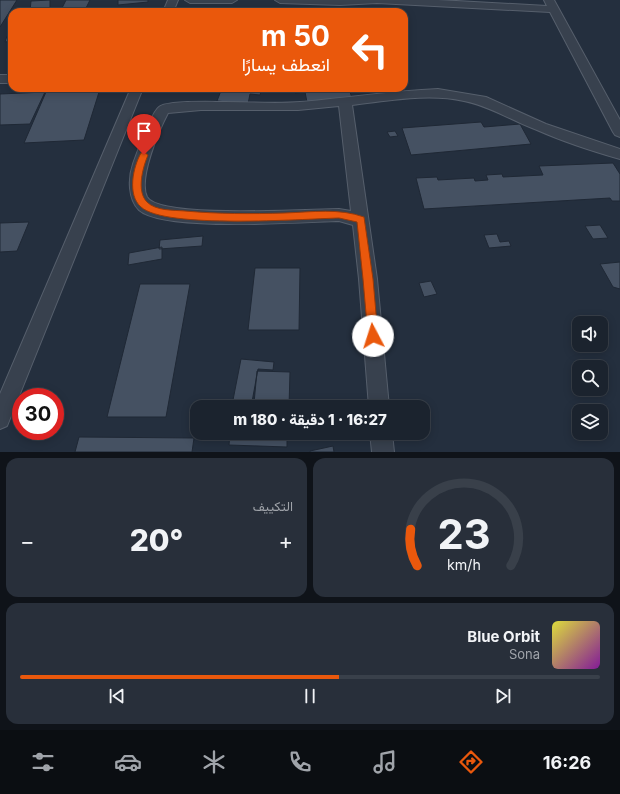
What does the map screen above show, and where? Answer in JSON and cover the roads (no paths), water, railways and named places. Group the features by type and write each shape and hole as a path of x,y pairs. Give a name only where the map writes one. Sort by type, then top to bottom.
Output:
{"street":[{"path":"190,0 232,0"},
{"path":"279,0 340,2 377,0 551,4 620,132"},
{"path":"0,419 135,92"},
{"path":"361,220 339,215 220,218 163,213 145,206 140,199 137,190 139,167 157,121 163,110 168,108 200,106 298,106 412,94 438,93 481,100 535,124 593,146 620,154"},
{"path":"345,101 368,279 378,400"},
{"path":"382,440 383,452"}]}
